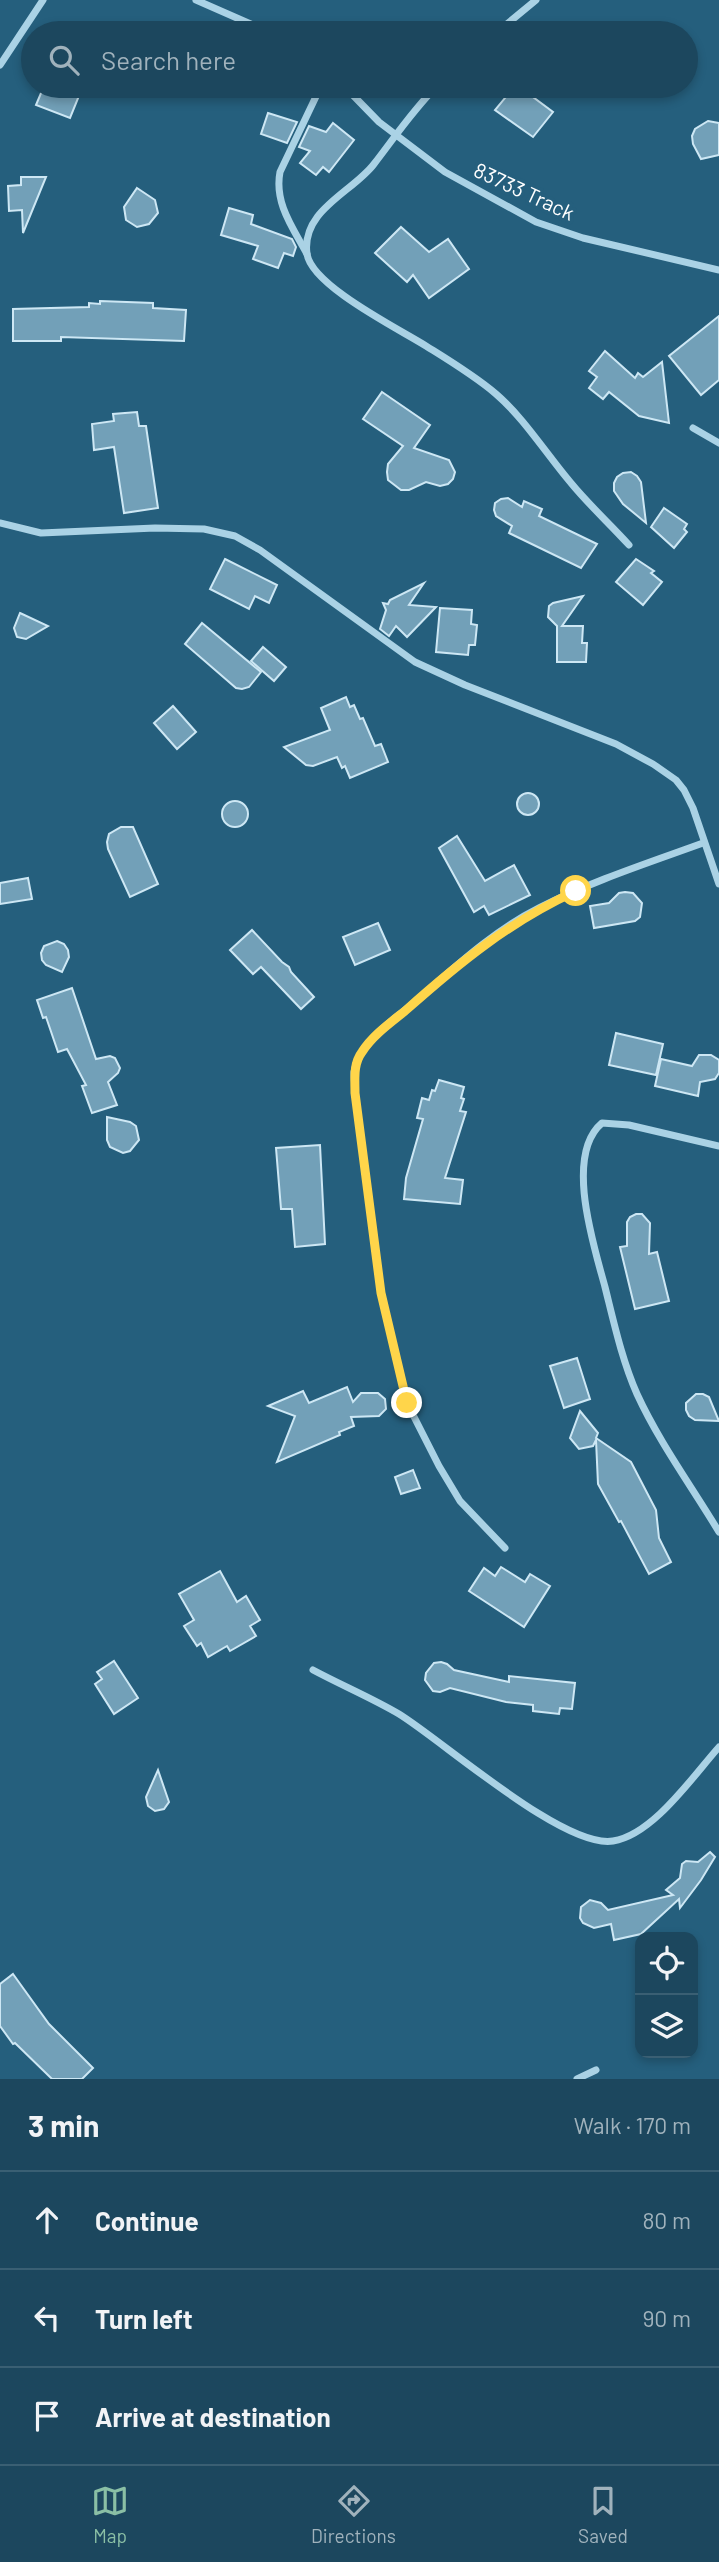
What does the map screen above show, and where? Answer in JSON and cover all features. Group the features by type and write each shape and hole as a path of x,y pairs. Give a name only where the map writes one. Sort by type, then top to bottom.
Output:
{"street":[{"path":"29,21 43,0"},
{"path":"196,0 244,21"},
{"path":"511,21 536,0"},
{"path":"0,65 21,33"},
{"path":"315,98 280,172 277,193 318,274 339,293 429,348 498,396 573,486 629,545"},
{"name":"83733 Track","path":"356,98 394,135 446,172 536,222 583,238 719,270"},
{"path":"307,256 310,234 317,218 333,200 373,166 394,135 426,98"},
{"path":"693,428 719,443"},
{"path":"0,523 41,533 155,528 204,529 235,536 260,550 415,662 465,685 616,744 676,780 693,808 719,884"},
{"path":"505,1548 460,1501 407,1403 381,1293 355,1093 354,1073 357,1061 372,1039 475,950 506,928 538,908 603,879 703,843"},
{"path":"719,1146 629,1125 602,1123 590,1140 584,1172 589,1224 624,1359 645,1409 719,1532"},
{"path":"313,1670 399,1714 538,1812 579,1835 596,1841 612,1841 631,1835 649,1824 719,1747"},
{"path":"577,2079 596,2070"}],"building":[{"path":"39,98 78,98 70,118 36,105"},
{"path":"505,98 534,98 553,112 533,137 495,110"},
{"path":"268,113 297,122 287,143 261,134"},
{"path":"708,121 719,123 719,155 701,159 692,136 695,129"},
{"path":"333,123 354,140 329,172 323,167 316,175 300,163 310,151 299,147 309,126 326,132"},
{"path":"21,177 46,177 23,233 22,210 9,211 8,186 21,185"},
{"path":"137,188 155,200 158,213 149,224 137,227 126,220 124,207"},
{"path":"229,208 253,215 251,224 292,239 296,247 293,256 284,253 278,268 253,259 258,246 221,235"},
{"path":"401,227 429,252 448,239 469,269 429,298 413,275 407,282 375,253"},
{"path":"100,301 153,303 153,308 186,310 184,341 61,337 61,341 13,341 13,309 89,307 89,303 100,304"},
{"path":"719,316 719,380 701,395 669,356"},
{"path":"605,351 635,378 638,373 643,377 662,362 669,423 639,416 609,392 603,399 589,388 597,377 589,371"},
{"path":"382,392 430,425 414,448 449,460 455,472 448,484 440,486 426,482 409,490 401,490 388,480 388,464 403,446 363,419"},
{"path":"137,412 139,426 146,426 158,508 124,513 114,447 94,450 92,424 114,421 113,414"},
{"path":"631,472 641,482 646,523 623,504 614,491 617,477"},
{"path":"508,498 522,507 524,501 542,509 539,516 597,544 581,568 509,533 512,526 496,516 494,510 495,503"},
{"path":"664,508 687,524 684,529 687,532 674,548 651,527"},
{"path":"225,559 277,585 269,603 255,596 249,609 210,589"},
{"path":"636,559 654,571 651,573 662,582 643,605 616,582"},
{"path":"424,583 409,605 436,607 407,637 396,626 389,636 380,629 386,610 383,603 388,604 390,600"},
{"path":"583,596 562,626 583,626 582,643 587,643 586,662 557,662 557,626 548,617 549,606"},
{"path":"440,608 472,610 471,624 477,625 475,645 469,645 468,655 436,652"},
{"path":"20,613 48,626 26,639 17,637 14,628"},
{"path":"202,623 261,672 249,687 236,688 185,644"},
{"path":"263,647 286,667 274,681 251,661"},
{"path":"346,697 350,707 354,705 360,719 363,718 375,746 381,744 388,762 350,778 337,757 313,766 306,765 284,747 330,730 321,708"},
{"path":"173,706 196,732 177,749 154,723"},
{"path":"528,793 536,796 539,804 536,812 528,815 520,812 517,804 520,796"},
{"path":"235,801 244,805 248,814 244,823 235,827 226,823 222,814 226,805"},
{"path":"121,827 133,827 158,884 130,897 107,842 109,834"},
{"path":"457,836 485,881 514,865 530,895 489,915 484,906 474,912 439,848"},
{"path":"28,878 32,899 0,904 0,883"},
{"path":"619,893 633,893 642,903 640,917 635,921 594,928 590,906 609,903"},
{"path":"378,923 390,950 355,965 343,937"},
{"path":"252,930 314,997 301,1009 261,967 253,974 230,950"},
{"path":"57,941 64,944 68,950 69,957 62,972 46,965 42,960 44,946"},
{"path":"72,988 96,1059 110,1056 115,1058 120,1068 108,1082 117,1105 92,1113 82,1086 86,1085 67,1049 58,1052 37,1000"},
{"path":"616,1033 663,1044 656,1075 609,1065"},
{"path":"699,1055 711,1055 719,1060 719,1073 715,1079 700,1082 698,1096 655,1086 661,1059 692,1066"},
{"path":"439,1080 464,1087 460,1111 466,1112 445,1178 463,1180 460,1204 404,1199 406,1178 423,1119 417,1118 422,1098 429,1100"},
{"path":"107,1117 136,1126 139,1140 130,1151 123,1153 110,1147 107,1140"},
{"path":"320,1145 325,1244 295,1247 292,1209 281,1209 276,1148"},
{"path":"636,1214 642,1214 650,1223 649,1254 657,1252 669,1301 635,1309 620,1247 627,1246 627,1222"},
{"path":"577,1358 590,1399 564,1408 550,1366"},
{"path":"347,1387 353,1402 361,1393 378,1393 385,1399 386,1409 379,1416 351,1417 354,1426 339,1432 340,1435 277,1462 295,1416 268,1406 303,1391 309,1403"},
{"path":"696,1394 709,1397 719,1421 695,1420 689,1416 686,1403"},
{"path":"580,1411 598,1433 596,1438 631,1462 656,1510 659,1538 671,1562 649,1574 598,1484 596,1440 593,1446 579,1449 570,1438"},
{"path":"413,1470 420,1488 401,1494 395,1477"},
{"path":"501,1567 525,1582 530,1574 550,1586 524,1627 469,1591 484,1568 495,1576"},
{"path":"220,1571 237,1602 246,1596 260,1620 250,1626 256,1636 230,1651 227,1646 208,1657 201,1643 197,1646 184,1626 194,1620 179,1594"},
{"path":"114,1661 138,1698 114,1714 95,1684 102,1679 97,1672"},
{"path":"441,1662 454,1670 509,1682 509,1676 575,1683 572,1709 560,1708 559,1714 533,1711 533,1705 506,1702 450,1688 440,1692 433,1691 425,1680 426,1673 434,1663"},
{"path":"158,1770 169,1802 164,1809 155,1811 148,1806 146,1797"},
{"path":"710,1852 715,1857 680,1908 679,1899 643,1932 635,1932 635,1935 614,1940 611,1924 594,1928 583,1923 580,1918 581,1907 590,1900 601,1903 608,1910 673,1895 666,1890 680,1878 682,1864 686,1861 698,1862"},
{"path":"13,1974 49,2024 93,2068 82,2079 52,2079 13,2044 0,2026 0,1984"}],"route":[{"path":"407,1403 381,1293 355,1093 354,1073 357,1061 372,1039 475,950 538,908 576,891"}]}
